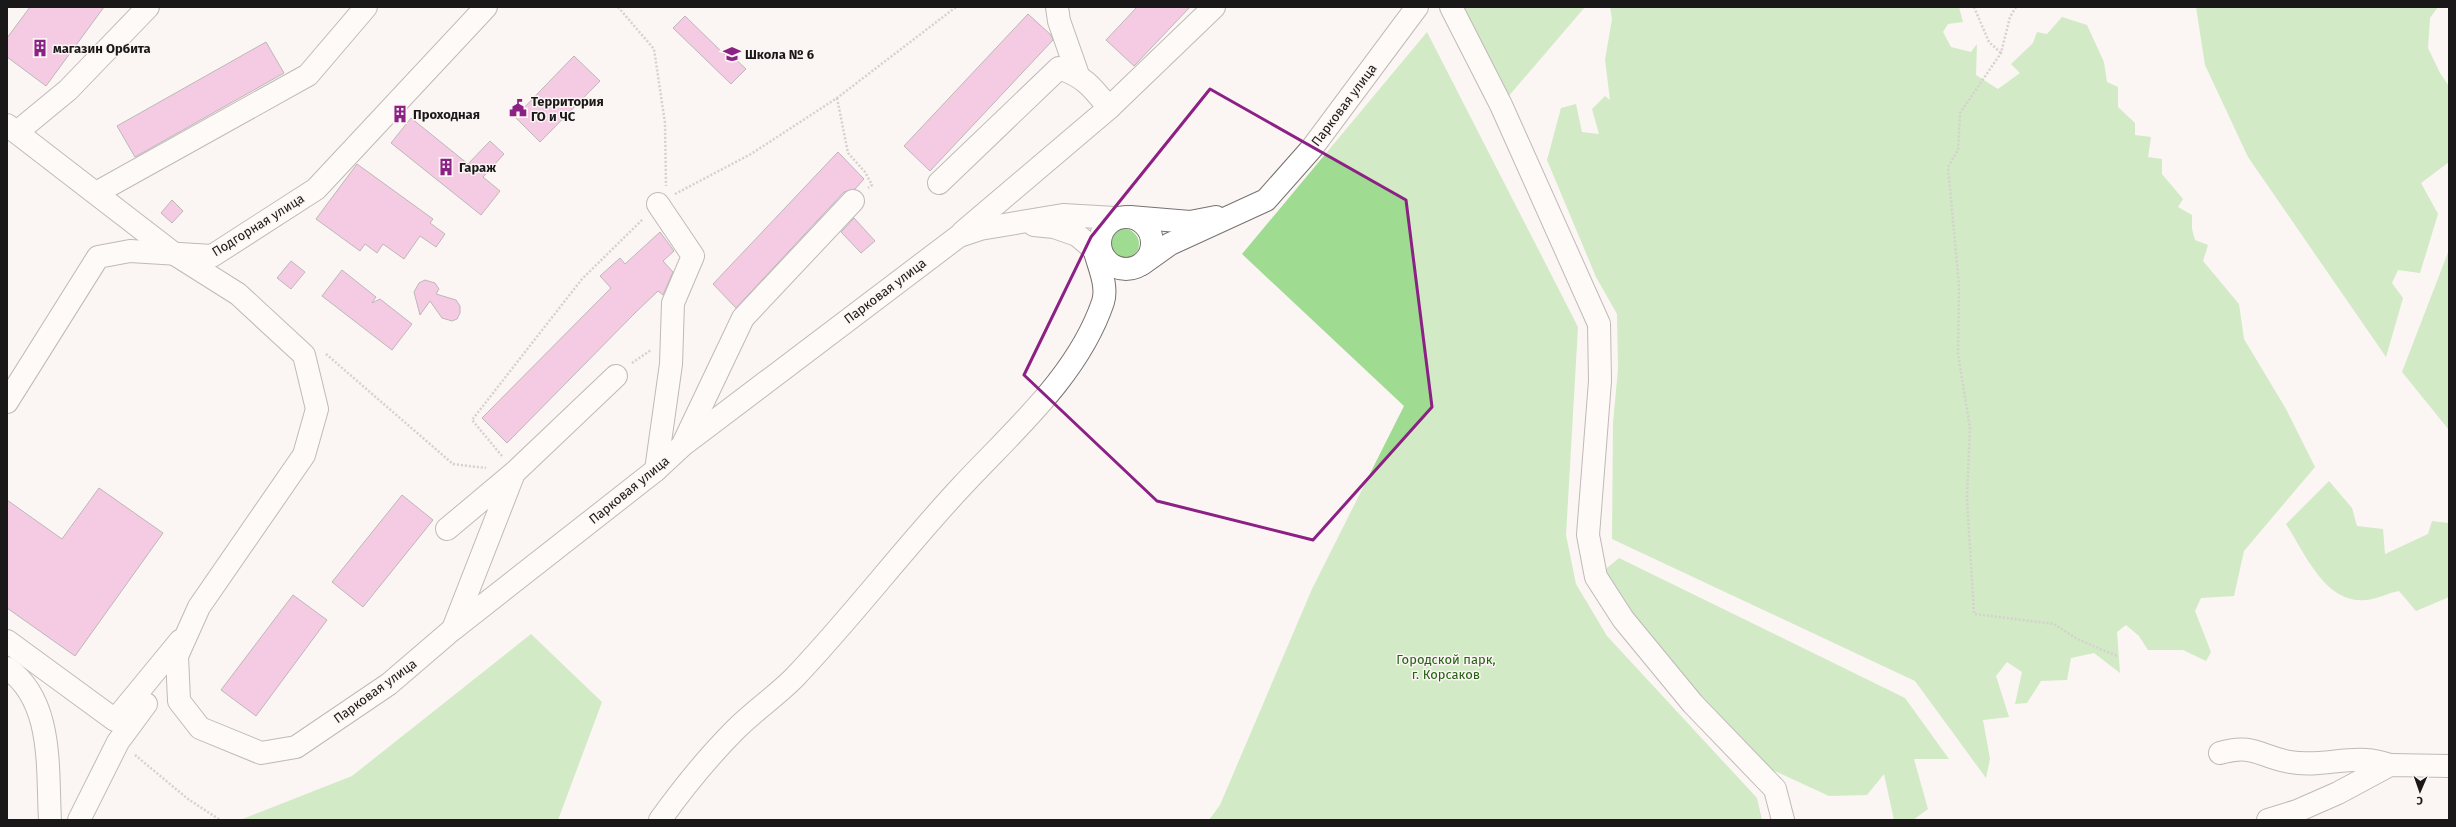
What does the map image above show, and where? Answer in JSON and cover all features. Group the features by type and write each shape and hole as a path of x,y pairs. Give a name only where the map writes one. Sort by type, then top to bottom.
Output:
{"street":[{"path":"79,820 118,742 162,681 177,656 199,607 304,455 317,409 304,355 238,294 173,253 12,128 68,90 148,7"},
{"path":"96,194 308,75 366,7"},
{"name":"Подгорная улица","path":"7,402 98,257 130,251 212,256 316,189 486,7"},
{"path":"1057,7 1059,21 1078,75 1109,108"},
{"path":"959,236 1109,108 1214,7"},
{"name":"Парковая улица","path":"1142,264 1170,244 1266,200 1312,148 1417,7"},
{"path":"1451,7 1501,105 1599,324 1600,381 1588,535 1596,577 1623,619 1693,704 1775,789 1783,820"},
{"path":"939,183 1059,68 1078,75"},
{"path":"656,470 671,364 673,303 693,256 662,198"},
{"name":"Парковая улица","path":"177,656 179,701 200,728 261,753 296,747 389,684 452,630 656,470 683,445 959,236 999,226 1063,215 1190,222 1207,219 1266,200"},
{"path":"683,445 742,318 853,201"},
{"path":"660,820 685,786 736,728 792,679 838,630 953,496 1061,380 1089,333 1104,300 1103,276 1098,254 1099,243 1104,229 1123,218 1141,222 1149,231 1152,242 1149,254 1142,264 1129,269 1118,268 1098,254"},
{"name":"Парковая улица","path":"999,226 1030,225 1054,227 1077,235 1098,254"},
{"path":"447,529 515,472 616,376"},
{"path":"452,630 515,472"},
{"path":"7,641 114,720 188,633"},
{"path":"7,668 20,678 40,712 46,746 50,820"},
{"path":"2220,753 2235,748 2258,751 2273,758 2292,763 2336,763 2367,760 2390,765 2449,766"},
{"path":"2268,820 2297,811 2331,796 2390,765"}],"path":[{"path":"618,7 654,49 665,123 662,198"},
{"path":"1974,7 1989,42 2001,53"},
{"path":"2016,7 2010,17 2001,53 1960,113 1958,150 1948,167 1959,285 1958,354 1970,428 1967,498 1974,614 2054,624 2078,639 2117,656"},
{"path":"837,98 848,153 865,172 872,185 853,201"},
{"path":"390,407 453,464 515,472"},
{"path":"188,799 220,820"}],"highlighted area":[{"path":"1210,89 1406,200 1432,407 1313,540 1157,501 1024,375 1091,237"}],"green space":[{"path":"1453,7 1585,7 1501,105"},
{"path":"1610,7 1959,7 1963,22 1948,24 1943,32 1951,47 1971,52 1977,44 1976,75 1998,89 2020,73 2011,64 2033,43 2037,32 2047,34 2062,17 2087,25 2104,62 2107,82 2118,87 2118,107 2135,123 2135,135 2151,137 2148,157 2162,159 2162,174 2183,199 2178,207 2192,215 2192,229 2195,240 2208,245 2203,261 2239,304 2244,339 2286,409 2315,467 2244,551 2234,596 2201,598 2195,611 2211,652 2206,661 2183,650 2148,650 2139,636 2126,625 2117,632 2120,673 2094,653 2071,658 2067,680 2041,681 2027,703 2015,704 2022,672 2007,662 1996,676 2009,717 1983,720 1990,759 1986,778 1915,681 1612,539 1613,423 1618,369 1617,314 1596,277 1547,160 1561,108 1576,104 1582,132 1599,134 1592,109 1605,96 1610,100 1605,60 1612,19"},
{"path":"2196,7 2438,7 2430,18 2428,48 2440,73 2449,86 2449,162 2421,183 2438,214 2420,273 2398,270 2392,283 2403,298 2386,357 2248,157 2205,65"},
{"name":"Городской парк, г. Корсаков","path":"1427,32 1578,327 1566,535 1576,584 1607,636 1757,798 1762,820 1209,820 1220,805 1312,589 1404,406 1242,254"},
{"path":"1124,229 1135,233 1139,244 1135,255 1124,259 1113,255 1109,244 1113,233"},
{"path":"2449,250 2449,430 2402,372"},
{"path":"2329,481 2352,508 2357,526 2383,529 2385,554 2428,534 2432,521 2449,523 2449,597 2416,611 2399,591 2366,600 2352,599 2339,594 2328,585 2309,562 2286,524"},
{"path":"1619,558 1905,698 1949,759 1914,759 1928,809 1913,820 1894,820 1884,774 1867,795 1829,796 1740,755 1596,577"},
{"path":"531,634 602,702 558,820 240,820 352,776"}],"building":[{"name":"магазин Орбита","path":"30,7 104,7 46,86 7,57 7,38"},
{"path":"1137,7 1190,7 1134,66 1106,40"},
{"path":"1028,14 1051,35 1053,40 930,171 904,146"},
{"path":"685,16 727,57 730,54 746,69 731,84 673,28"},
{"path":"266,42 284,73 135,157 117,126"},
{"path":"574,56 600,81 540,142 515,117"},
{"name":"Гараж","path":"411,118 468,164 490,141 504,154 483,177 500,191 481,215 391,143"},
{"path":"838,152 864,179 855,189 844,192 736,308 713,284"},
{"path":"357,164 433,219 430,223 445,234 436,247 420,236 404,259 383,244 377,253 365,244 360,251 316,219"},
{"path":"172,200 183,211 172,223 161,213"},
{"path":"854,218 875,241 861,253 841,232"},
{"path":"660,232 674,251 663,261 673,272 663,295 658,291 507,443 482,418 611,288 600,276 620,258 625,264"},
{"path":"291,261 305,272 291,289 277,278"},
{"path":"342,270 376,297 372,303 380,299 412,324 392,350 322,296"},
{"path":"425,280 435,283 439,289 436,294 456,300 460,306 460,313 457,319 452,321 442,318 430,301 420,315 414,292 419,283"},
{"path":"99,488 163,533 75,656 7,608 7,500 62,539"},
{"path":"402,495 433,520 363,607 332,582"},
{"path":"293,595 327,620 256,716 221,690"}],"place":[{"name":"магазин Орбита","path":"40,48"},
{"name":"Школа № 6","path":"732,54"},
{"name":"Территория ГО и ЧС","path":"518,108"},
{"name":"Проходная","path":"400,114"},
{"name":"Гараж","path":"446,167"}]}
